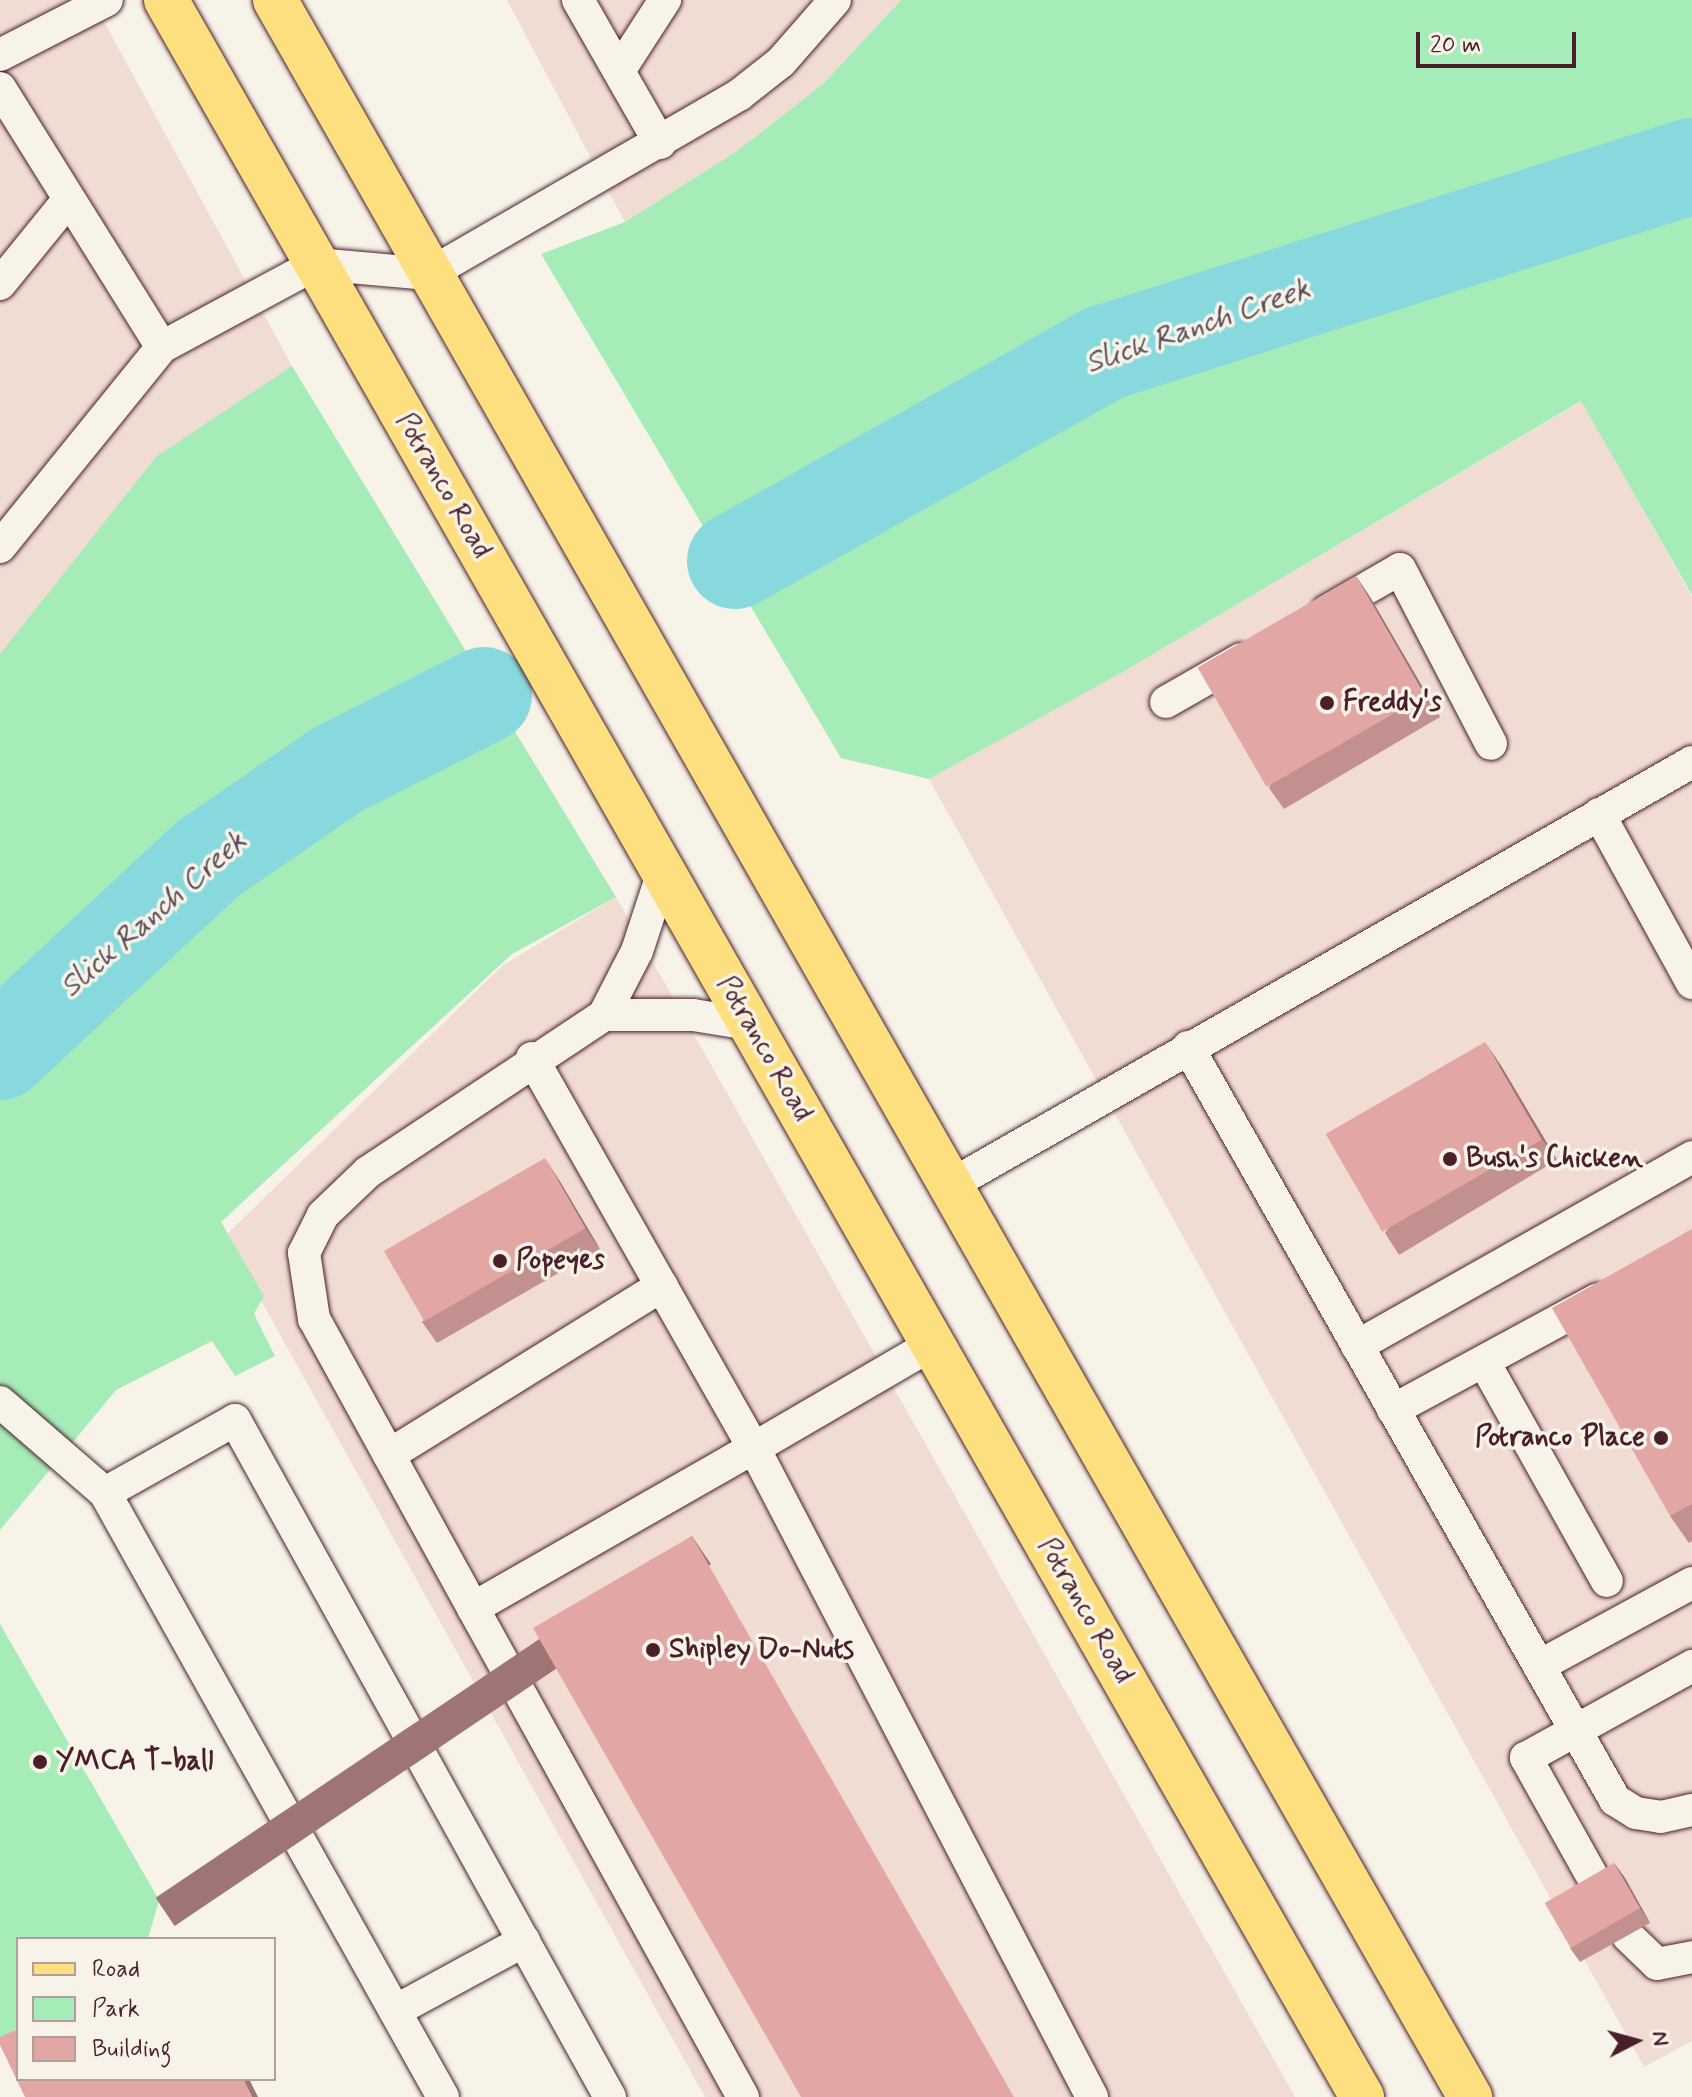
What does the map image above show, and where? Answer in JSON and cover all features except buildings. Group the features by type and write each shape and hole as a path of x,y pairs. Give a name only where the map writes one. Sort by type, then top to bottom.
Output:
{"main road":[{"name":"Potranco Road","path":"166,0 1362,2097"},
{"path":"275,0 947,1187 1470,2097"}],"lane":[{"path":"0,55 51,12 107,0"},
{"path":"578,0 660,143"},
{"path":"619,71 665,0"},
{"path":"0,547 162,347 316,264 429,274 660,143 781,62 835,0"},
{"path":"0,88 162,347"},
{"path":"0,284 69,199"},
{"path":"1303,624 1400,569 1491,744"},
{"path":"1166,702 1262,648"},
{"path":"947,1187 1692,762"},
{"path":"1599,814 1692,983"},
{"path":"604,1015 637,951 663,872"},
{"path":"743,2097 314,1319 304,1253 323,1215 368,1172 532,1058 604,1015 693,1015 750,1024"},
{"path":"1188,1047 1615,1800 1636,1813 1661,1817 1692,1810"},
{"path":"532,1058 754,1448 1092,2097"},
{"path":"1357,1346 1692,1157"},
{"path":"1393,1410 1623,1285"},
{"path":"389,1455 662,1286"},
{"path":"473,1608 933,1344"},
{"path":"1484,1362 1607,1581"},
{"path":"0,1402 69,1457 105,1493 443,2097"},
{"path":"105,1493 235,1420 610,2097"},
{"path":"1539,1666 1692,1583"},
{"path":"1601,1892 1526,1758 1692,1666"},
{"path":"1628,1936 1657,1964 1692,1957"},
{"path":"395,2011 524,1941"}],"shaded area":[{"path":"0,0 92,0 292,366 0,701"},
{"path":"507,0 901,0 823,84 737,151 625,222"},
{"path":"1582,401 1692,597 1692,2041 1644,2067 929,779 1123,672"},
{"path":"616,897 1295,2097 705,2097 225,1236 502,966"}],"green space":[{"path":"901,0 1692,0 1692,595 1581,401 1123,672 929,779 841,758 541,254 625,222 737,151 823,84"},
{"path":"292,366 616,897 512,954 221,1222 264,1296 254,1314 275,1356 235,1376 212,1341 116,1390 0,1530 0,654 156,457"},
{"name":"YMCA T-ball","path":"0,1624 159,1900 149,1937 16,1937 16,2029 0,2039"}],"waterway":[{"name":"Slick Ranch Creek","path":"735,561 1104,353 1692,166"},
{"name":"Slick Ranch Creek","path":"0,1052 209,858 337,770 484,695"}],"place":[{"name":"Freddy's","path":"1327,703"},
{"name":"Bush's Chicken","path":"1450,1159"},
{"name":"Popeyes","path":"500,1261"},
{"name":"Potranco Place","path":"1661,1438"},
{"name":"Shipley Do-Nuts","path":"653,1650"},
{"name":"YMCA T-ball","path":"40,1762"}]}
